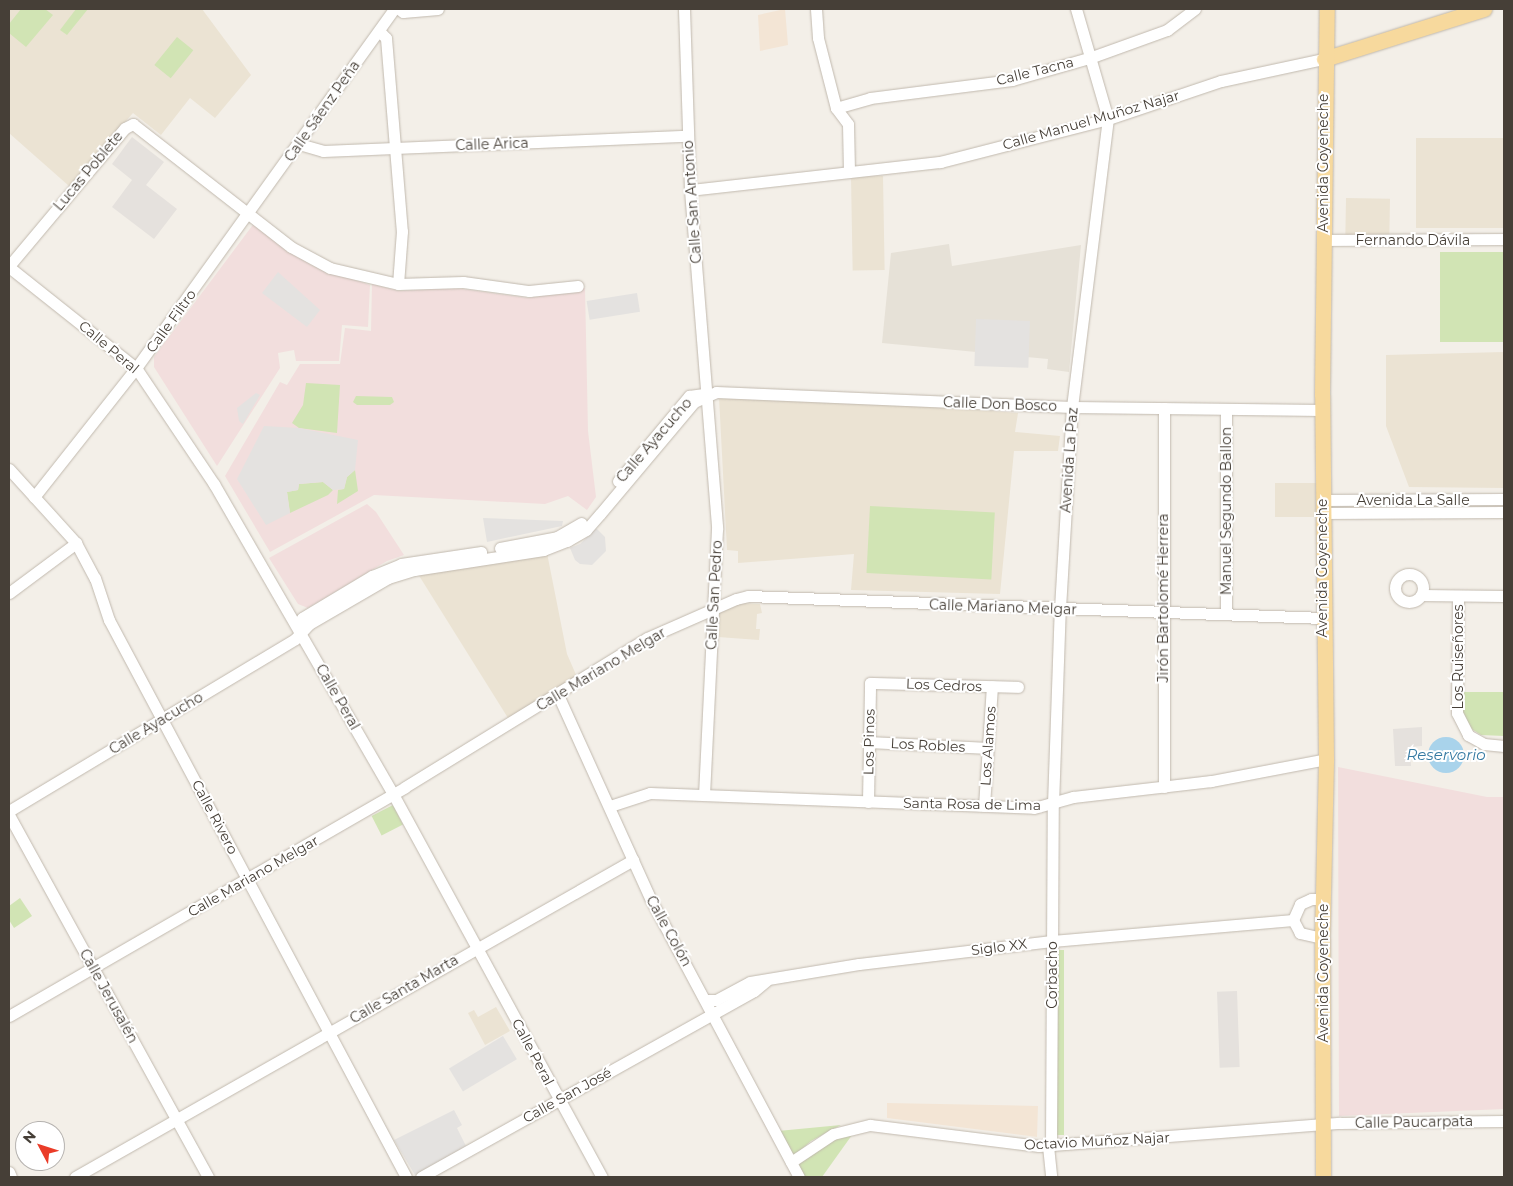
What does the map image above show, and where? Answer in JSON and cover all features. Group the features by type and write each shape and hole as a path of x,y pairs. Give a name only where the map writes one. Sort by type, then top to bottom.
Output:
{"main road":[{"name":"Avenida Goyeneche","path":"1323,1177 1322,899 1326,759 1322,618 1322,410 1324,59 1327,9"},
{"name":"Calle Manuel Muñoz Najar","path":"1324,59 1484,9"}],"street":[{"name":"Calle Sáenz Peña","path":"249,213 394,9"},
{"path":"399,9 403,12 438,9"},
{"name":"Calle San Antonio","path":"684,9 690,190 708,395"},
{"path":"816,9 818,38 836,108 848,124 849,172"},
{"path":"1076,9 1092,57 1108,119"},
{"name":"Calle Tacna","path":"836,108 870,98 1012,80 1092,57 1167,30 1194,9"},
{"path":"379,31 386,38 393,149 402,231 398,284"},
{"name":"Calle Manuel Muñoz Najar","path":"690,190 940,162 1108,119 1221,81 1324,59"},
{"name":"Avenida La Paz","path":"1053,804 1060,608 1072,407 1108,119"},
{"name":"Lucas Poblete","path":"9,266 125,128 133,124 249,213"},
{"name":"Calle Arica","path":"299,144 324,151 687,136"},
{"path":"249,213 291,247 316,262 398,284 464,282 529,291 578,286"},
{"name":"Calle Filtro","path":"34,497 136,368 249,213"},
{"name":"Fernando Dávila","path":"1323,240 1504,239"},
{"name":"Calle Peral","path":"9,266 136,368 214,484 393,794 602,1177"},
{"name":"Calle Don Bosco","path":"708,395 716,392 1072,407 1322,410"},
{"name":"Calle Ayacucho","path":"9,813 295,639 300,631 402,568 543,550 567,542 586,530 694,402 708,395"},
{"name":"Calle San Pedro","path":"704,795 717,529 708,395"},
{"name":"Jirón Bartolomé Herrera","path":"1164,408 1164,787"},
{"name":"Manuel Segundo Ballon","path":"1226,409 1226,613"},
{"name":"Calle Rivero","path":"9,469 76,543 95,578 109,620 406,1177"},
{"name":"Avenida La Salle","path":"1322,507 1504,499"},
{"name":"Avenida La Salle","path":"1322,507 1504,512"},
{"path":"9,593 76,543"},
{"path":"1421,595 1504,596"},
{"name":"Calle Mariano Melgar","path":"9,1016 248,880 558,695 647,638 748,596 1322,618"},
{"name":"Los Ruiseñores","path":"1458,596 1457,713 1468,735 1484,744 1504,746"},
{"name":"Los Cedros","path":"870,683 1018,687"},
{"name":"Los Pinos","path":"868,802 870,683"},
{"name":"Los Alamos","path":"984,806 992,686"},
{"name":"Calle Colón","path":"558,695 633,860 799,1177"},
{"name":"Los Robles","path":"869,742 988,748"},
{"name":"Santa Rosa de Lima","path":"704,795 1034,808 1073,797 1164,787 1326,759"},
{"path":"610,806 650,793 704,795"},
{"name":"Corbacho","path":"1051,1177 1053,804"},
{"name":"Calle Jerusalén","path":"9,813 208,1177"},
{"name":"Calle Santa Marta","path":"76,1177 633,860"},
{"path":"1322,899 1311,899 1300,904 1293,920 1300,933 1322,938"},
{"name":"Siglo XX","path":"706,1000 716,1000 750,982 766,981 785,974 1052,941 1293,920"},
{"name":"Siglo XX","path":"713,1013 754,991 766,981"},
{"name":"Calle San José","path":"421,1177 713,1013"},
{"name":"Calle Paucarpata","path":"1323,1127 1340,1123 1504,1121"},
{"name":"Octavio Muñoz Najar","path":"791,1162 833,1134 870,1125 1021,1146 1323,1127"},
{"path":"9,1172 11,1177"}],"shaded area":[{"path":"9,9 202,9 251,75 215,118 190,98 161,135 133,113 69,186 9,133"},
{"path":"785,9 788,45 760,51 758,15"},
{"path":"132,137 164,162 146,185 177,209 154,239 112,207 132,180 112,164"},
{"path":"1416,138 1504,138 1504,228 1416,228"},
{"path":"883,176 885,270 853,271 851,177"},
{"path":"1346,198 1390,199 1389,236 1345,235"},
{"path":"255,222 311,265 370,285 368,327 342,325 339,361 296,361 294,350 278,353 280,368 217,466 154,367 154,357"},
{"path":"949,244 952,266 1081,245 1069,372 1047,369 1048,359 882,343 891,253"},
{"path":"278,272 320,310 307,327 262,293"},
{"path":"372,284 399,291 455,288 528,298 585,288 588,431 596,497 587,510 568,496 545,504 374,495 270,552 225,476 280,382 287,385 300,364 340,364 345,328 371,331"},
{"path":"637,293 640,312 590,320 587,301"},
{"path":"976,319 1030,321 1028,368 974,366"},
{"path":"1504,352 1504,488 1409,487 1386,426 1386,355"},
{"path":"256,393 260,395 243,424 239,421 237,408"},
{"path":"719,397 820,398 1018,413 1015,432 1060,436 1058,451 1014,451 1000,594 851,590 854,554 738,563 738,551 727,550"},
{"path":"264,426 299,428 358,440 355,470 347,477 344,489 333,490 323,482 299,484 298,490 287,492 290,513 266,525 237,479"},
{"path":"1275,483 1318,483 1318,517 1275,517"},
{"path":"367,504 376,512 404,555 387,561 308,608 298,604 269,558"},
{"path":"483,518 563,521 562,526 487,542"},
{"path":"596,528 605,537 606,551 592,565 580,564 575,560 570,548 580,544"},
{"path":"547,553 567,654 577,677 508,718 418,574"},
{"path":"742,603 760,604 762,613 757,614 756,629 760,629 759,640 718,637 719,613"},
{"path":"1422,727 1422,746 1410,747 1411,766 1395,766 1393,729"},
{"path":"1338,767 1487,797 1504,797 1504,1109 1339,1116"},
{"path":"1237,991 1240,1067 1220,1068 1217,992"},
{"path":"496,1007 510,1031 485,1045 468,1013 474,1010 478,1017"},
{"path":"503,1036 517,1059 463,1092 449,1068"},
{"path":"887,1103 1038,1106 1037,1137 887,1118"},
{"path":"454,1110 462,1125 457,1128 466,1146 415,1175 394,1140"}],"green space":[{"path":"21,9 45,9 53,15 26,47 9,33 9,24"},
{"path":"76,9 88,9 67,35 60,30"},
{"path":"177,37 193,50 171,78 154,65"},
{"path":"1440,252 1504,252 1504,342 1440,342"},
{"path":"306,383 340,385 337,433 299,428 292,423 303,405"},
{"path":"356,396 392,397 394,402 390,405 357,405 353,402"},
{"path":"355,470 358,491 337,504 338,490 344,489 347,477"},
{"path":"323,482 333,490 328,495 290,513 287,492 298,490 299,484"},
{"path":"870,506 995,513 991,579 866,573"},
{"path":"1464,692 1504,692 1504,736 1481,735 1470,728 1463,715"},
{"path":"393,805 403,825 382,835 372,816"},
{"path":"20,898 32,916 14,928 9,920 9,906"},
{"path":"1055,950 1064,950 1064,1135 1055,1135"},
{"path":"841,1125 811,1141 793,1157 778,1131"},
{"path":"852,1135 822,1177 805,1177 798,1165 818,1147 837,1137"}],"water":[{"name":"Reservorio","path":"1446,737 1458,743 1464,755 1458,767 1446,773 1434,767 1428,755 1434,743"}]}
